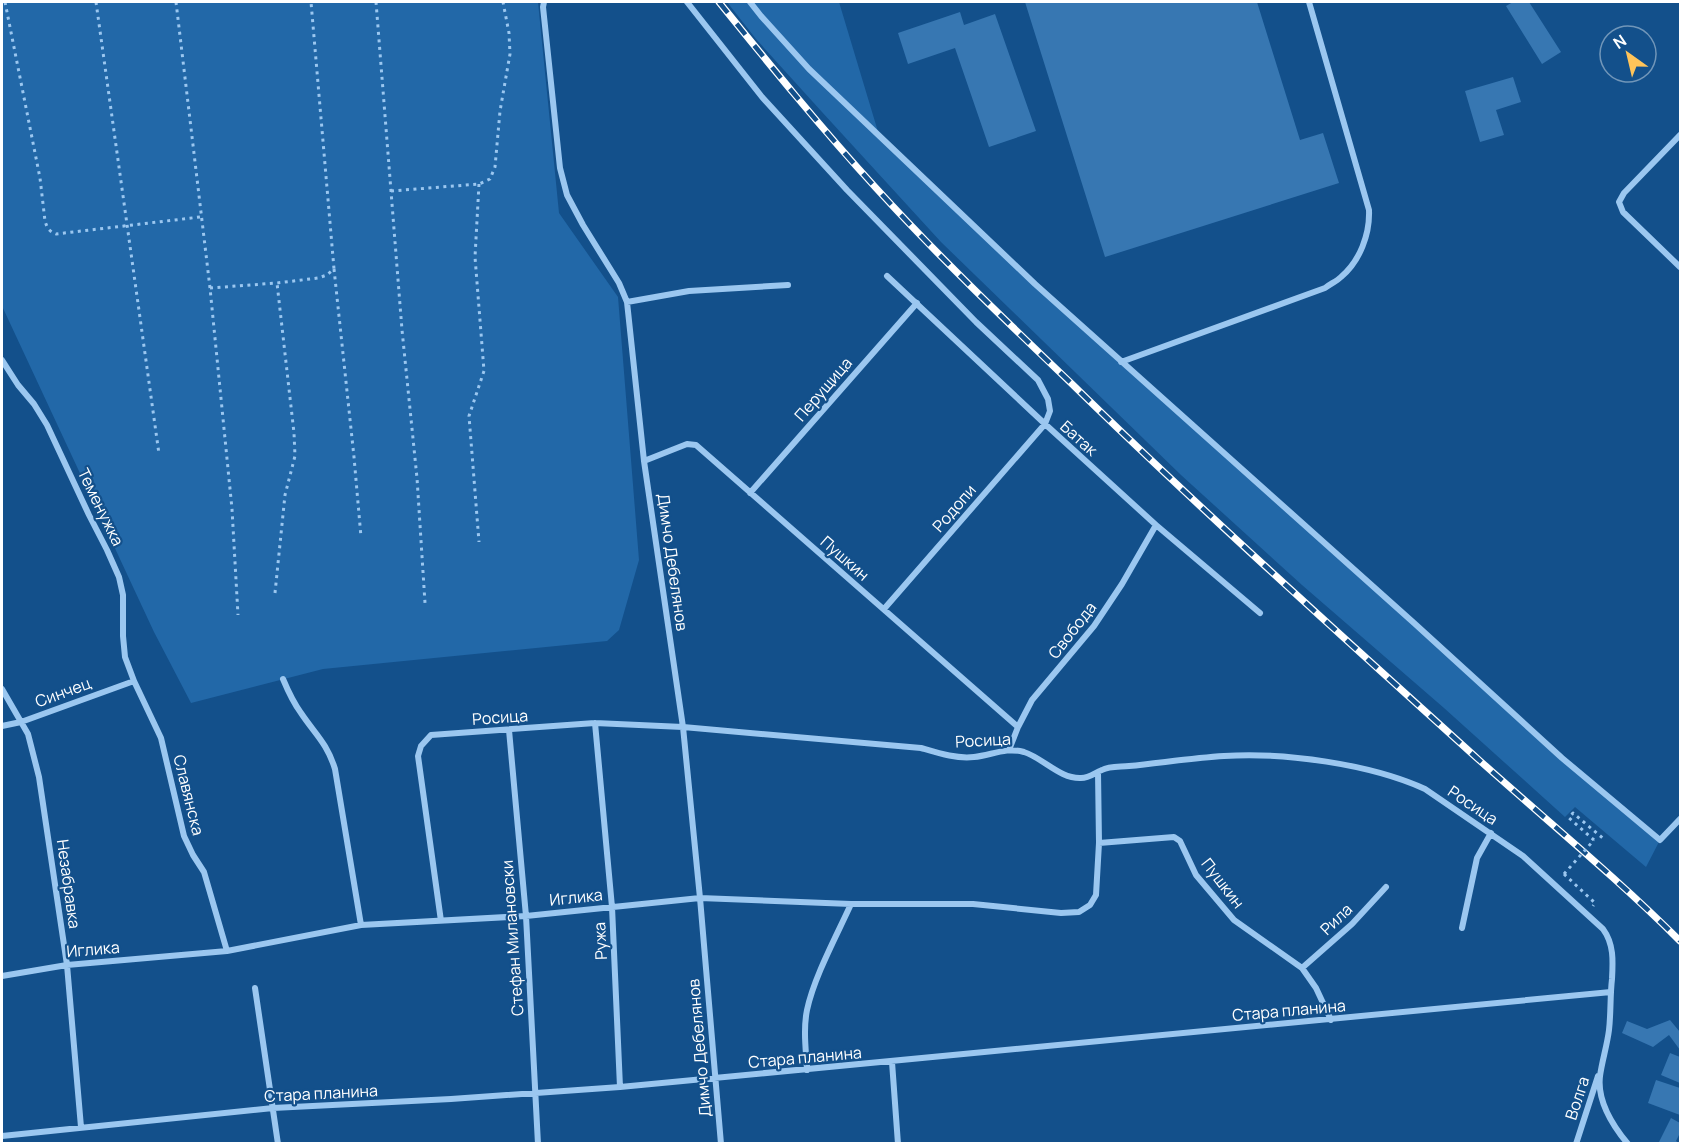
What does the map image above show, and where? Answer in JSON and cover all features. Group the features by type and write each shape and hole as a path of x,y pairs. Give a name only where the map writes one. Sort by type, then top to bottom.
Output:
{"street":[{"name":"Димчо Дебелянов","path":"544,2 560,168 567,195 620,283 627,302 644,461 683,727 721,1143"},
{"path":"687,2 762,97 847,190 976,322 1038,380 1048,399 1050,411 1045,424"},
{"path":"750,2 809,69 1035,284 1562,758 1660,840 1680,819"},
{"path":"1121,362 1325,288 1342,277 1356,259 1367,237 1370,222 1369,210 1309,2"},
{"path":"1680,135 1629,187 1619,202 1623,212 1680,267"},
{"name":"Батак","path":"887,276 1156,525 1260,613"},
{"path":"627,302 689,291 788,285"},
{"name":"Перущица","path":"750,493 917,303"},
{"name":"Теменужка","path":"2,360 47,425 115,568 123,595 125,657 134,681"},
{"name":"Родопи","path":"884,609 1045,424"},
{"name":"Пушкин","path":"644,461 687,444 696,445 1018,727"},
{"name":"Свобода","path":"1010,750 1018,727 1032,700 1100,618 1156,525"},
{"path":"283,679 302,715 330,753 336,769 361,925"},
{"name":"Синчец","path":"2,726 21,722 134,681"},
{"name":"Славянска","path":"134,681 161,738 184,836 204,872 227,951"},
{"name":"Незабравка","path":"2,689 31,742 39,777 67,965 81,1127"},
{"name":"Росица","path":"441,921 418,756 421,746 431,735 595,723 683,727 921,748 960,757 976,757 1010,750 1023,752 1074,778 1084,778 1103,769 1224,756 1325,762 1354,767 1409,782 1425,789 1523,856 1604,929 1612,950 1609,1033 1603,1062"},
{"name":"Ружа","path":"595,723 612,907 620,1087"},
{"name":"Стефан Милановски","path":"509,730 526,916 538,1143"},
{"path":"1098,772 1099,843"},
{"path":"1462,928 1478,858 1491,833"},
{"name":"Пушкин","path":"1099,843 1174,837 1180,841 1196,875 1234,920 1302,968 1316,988 1331,1020"},
{"name":"Иглика","path":"2,976 67,965 227,951 361,925 526,916 700,898 851,904 973,904 1061,913 1079,912 1090,905 1096,895 1099,843"},
{"name":"Рила","path":"1302,968 1352,924 1386,886"},
{"path":"807,1070 805,1032 807,1010 818,978 851,904"},
{"path":"255,988 278,1143"},
{"name":"Стара планина","path":"2,1136 273,1108 451,1099 715,1079 1611,992"},
{"path":"892,1062 898,1143"},
{"path":"1603,1062 1600,1078 1601,1097 1608,1114 1628,1143"},
{"name":"Волга","path":"1576,1143 1603,1062"}],"path":[{"path":"5,2 40,178 47,227 50,232 56,234 200,217"},
{"path":"96,2 159,454"},
{"path":"176,2 210,288 232,509 238,615"},
{"path":"310,2 361,537"},
{"path":"376,2 402,330 417,478 425,603"},
{"path":"392,191 479,184 489,178 495,166 500,111 510,54 509,33 503,2"},
{"path":"479,184 475,257 484,371 469,416 479,542"},
{"path":"210,288 318,278 334,270"},
{"path":"275,593 285,495 295,456 278,283"},
{"path":"1564,874 1594,840 1569,818 1574,813 1605,840"}],"shaded area":[{"path":"2,2 538,2 559,213 618,297 639,560 619,630 607,641 323,669 191,703 154,632 2,306"},
{"path":"727,2 839,2 879,135 1035,284 1562,758 1660,840 1646,867 1575,807 1565,817 1181,475 941,242 756,39"}],"building":[{"path":"1025,2 1257,2 1300,140 1323,133 1339,183 1105,257"},
{"path":"1513,2 1529,2 1561,52 1542,64 1506,6"},
{"path":"960,12 964,25 995,14 1036,131 989,147 955,48 908,64 898,33"},
{"path":"1513,77 1521,102 1496,110 1504,135 1480,142 1465,91"},
{"path":"1670,1020 1680,1032 1680,1050 1669,1035 1653,1047 1622,1033 1627,1021 1647,1029"},
{"path":"1670,1053 1680,1057 1680,1083 1661,1075"},
{"path":"1656,1080 1680,1088 1680,1115 1648,1103"},
{"path":"1671,1118 1680,1123 1680,1133 1676,1141 1680,1144 1658,1144"}],"railway":[{"path":"719,2 796,96 899,213 997,312 1325,621 1606,871 1680,941"}]}
